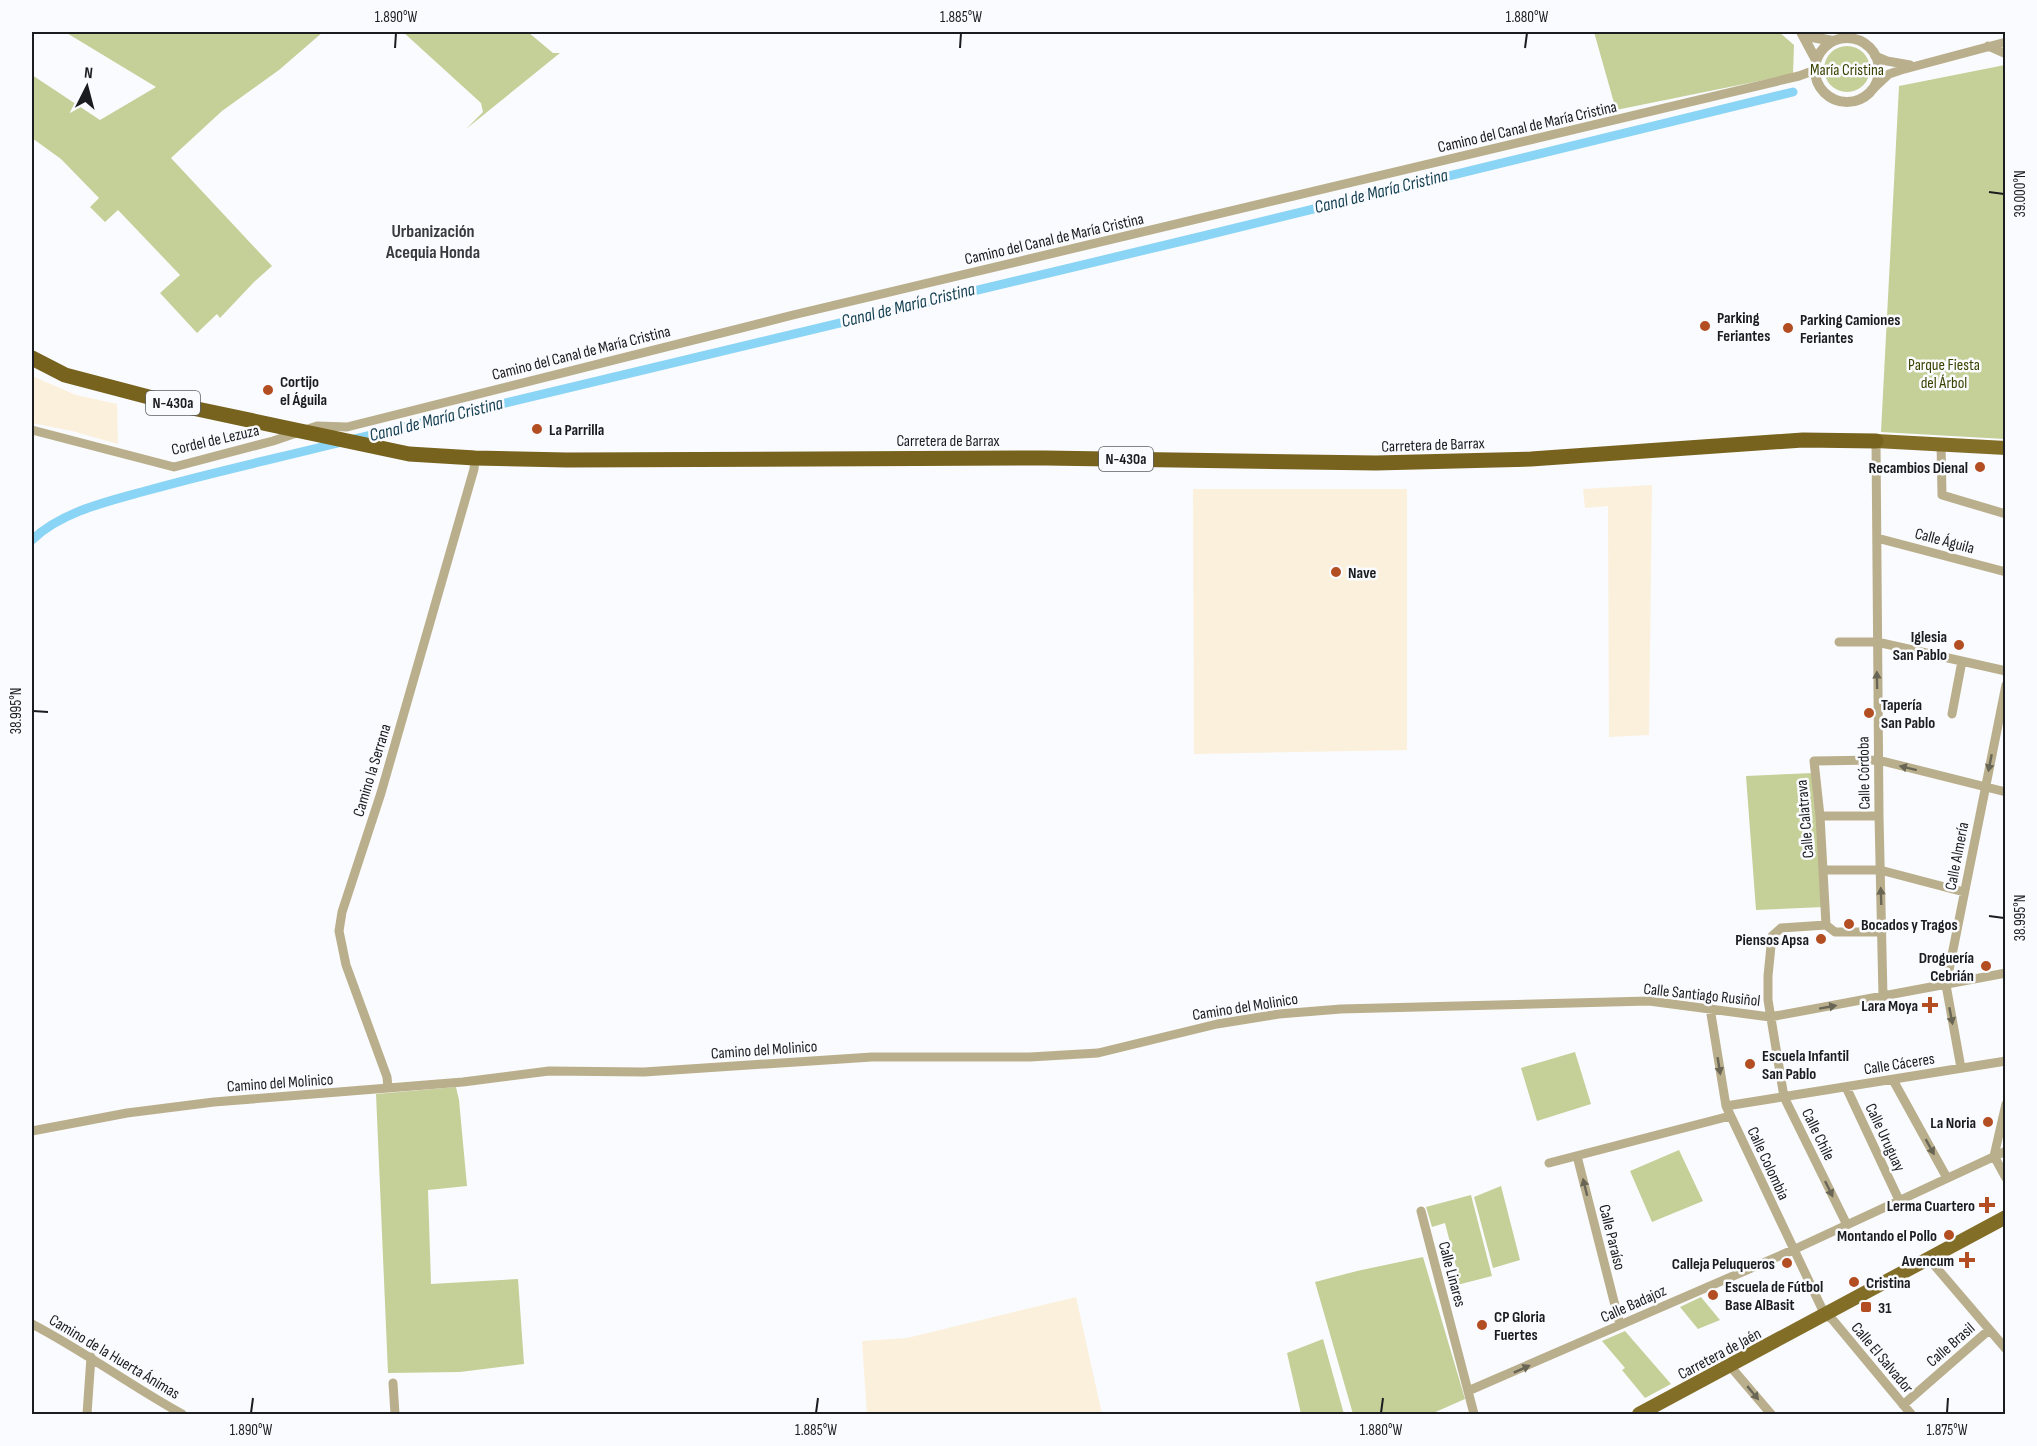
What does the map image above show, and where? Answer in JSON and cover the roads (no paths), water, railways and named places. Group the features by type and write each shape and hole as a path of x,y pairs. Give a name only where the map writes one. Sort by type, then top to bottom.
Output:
{"highway":[{"name":"Carretera de Barrax","path":"32,358 65,375 86,382 183,406 409,454 475,458 567,460 1045,458 1376,463 1531,459 1803,440 1876,441"}],"main road":[{"path":"1876,441 2006,448"},
{"name":"Carretera de Jaén","path":"1656,1414 1733,1369 1931,1262 2006,1217"},
{"name":"Carretera de Jaén","path":"1931,1262 2006,1226"},
{"name":"Carretera de Jaén","path":"1638,1414 1733,1369"}],"street":[{"path":"1802,32 1812,37 1833,41 1848,38 1867,45 1875,56 1878,75 1873,89"},
{"path":"1802,32 1816,65 1816,80 1820,89 1828,96 1847,102 1866,96 1889,74 2006,42"},
{"path":"1816,65 1823,49 1833,41"},
{"path":"1988,46 2006,54"},
{"path":"1875,56 1913,66"},
{"name":"Camino del Canal de María Cristina","path":"300,430 317,426 347,427 793,315 1798,76 1816,65"},
{"name":"Cordel de Lezuza","path":"32,430 174,467 273,441 300,430"},
{"name":"Calle Córdoba","path":"1876,441 1878,816 1883,997"},
{"path":"1941,443 1942,495 2006,514"},
{"name":"Camino la Serrana","path":"388,1088 387,1077 346,964 339,931 342,912 384,782 474,469 475,458"},
{"name":"Calle Águila","path":"1877,538 2006,572"},
{"path":"1839,642 1877,642 2006,671"},
{"path":"1952,714 1962,661"},
{"name":"Calle Almería","path":"1961,1068 1946,985 2006,685"},
{"name":"Calle Calatrava","path":"1827,925 1814,761 1878,760 2006,792"},
{"path":"1820,816 1878,816"},
{"path":"1824,870 1880,870 1964,892"},
{"name":"Calle Chile","path":"1847,1225 1784,1097 1770,1017 1768,976 1772,936 1781,928 1827,925 1835,932 1882,932"},
{"name":"Calle Santiago Rusiñol","path":"1498,1006 1649,1000 1770,1017 2006,973"},
{"name":"Camino del Molinico","path":"32,1131 127,1113 214,1102 463,1082 549,1071 644,1072 872,1057 1030,1057 1098,1053 1217,1024 1278,1014 1341,1009 1498,1006"},
{"name":"Calle Colombia","path":"1710,1008 1728,1111 1793,1250 1829,1317"},
{"name":"Calle Cáceres","path":"1549,1163 1784,1097 2006,1061"},
{"path":"1893,1080 1947,1178"},
{"name":"Calle Uruguay","path":"1846,1087 1899,1200"},
{"path":"2006,1104 1994,1156 2006,1178"},
{"name":"Calle Badajoz","path":"1468,1391 1793,1250 2006,1151"},
{"name":"Calle Paraíso","path":"1577,1156 1620,1325"},
{"name":"Calle Linares","path":"1421,1211 1474,1414"},
{"path":"1931,1262 2006,1349"},
{"name":"Calle El Salvador","path":"1829,1317 1911,1414"},
{"name":"Camino de la Huerta Ánimas","path":"32,1324 182,1414"},
{"name":"Calle Brasil","path":"1903,1404 1989,1330"},
{"path":"87,1414 90,1357"},
{"path":"1733,1369 1771,1414"},
{"path":"393,1383 395,1414"}],"waterway":[{"name":"Canal de María Cristina","path":"355,439 1793,92"},
{"name":"Canal de María Cristina","path":"32,540 57,522 87,508 197,477 342,442"}],"place":[{"name":"Parking Feriantes","path":"1705,326"},
{"name":"Parking Camiones Feriantes","path":"1788,328"},
{"name":"Cortijo el Águila","path":"268,390"},
{"name":"La Parrilla","path":"537,429"},
{"name":"Recambios Dienal","path":"1980,467"},
{"name":"Nave","path":"1336,572"},
{"name":"Iglesia San Pablo","path":"1959,645"},
{"name":"Tapería San Pablo","path":"1869,713"},
{"name":"Bocados y Tragos","path":"1849,924"},
{"name":"Piensos Apsa","path":"1821,939"},
{"name":"Droguería Cebrián","path":"1986,966"},
{"name":"Lara Moya","path":"1930,1005"},
{"name":"Escuela Infantil San Pablo","path":"1750,1064"},
{"name":"La Noria","path":"1988,1122"},
{"name":"Lerma Cuartero","path":"1987,1205"},
{"name":"Montando el Pollo","path":"1949,1235"},
{"name":"Avencum","path":"1967,1260"},
{"name":"Calleja Peluqueros","path":"1787,1263"},
{"name":"Cristina","path":"1854,1282"},
{"name":"Escuela de Fútbol Base AlBasit","path":"1713,1295"},
{"name":"31","path":"1866,1307"},
{"name":"CP Gloria Fuertes","path":"1482,1325"}],"district":[{"name":"Urbanización Acequia Honda","path":"433,241"}],"park label":[{"name":"María Cristina","path":"1847,69"},
{"name":"Parque Fiesta del Árbol","path":"1944,373"}]}
